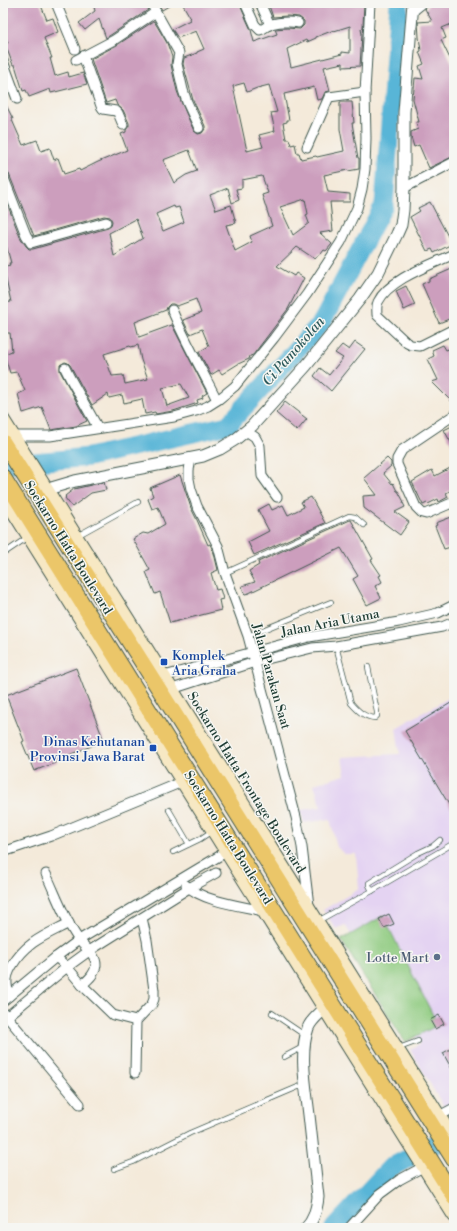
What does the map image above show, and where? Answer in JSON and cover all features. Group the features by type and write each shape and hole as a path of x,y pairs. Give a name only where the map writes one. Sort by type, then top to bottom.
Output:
{"highway":[{"name":"Soekarno Hatta Boulevard","path":"9,444 25,478 161,681 176,716 246,829 439,1122 453,1158"},
{"name":"Soekarno Hatta Boulevard","path":"4,485 160,727 410,1136 424,1162 454,1197"},
{"path":"124,689 142,699 148,701 154,700 158,695 161,681"},
{"path":"160,727 160,721 164,715 170,714 193,723"},
{"path":"246,829 272,849"}],"main road":[{"name":"Soekarno Hatta Frontage Boulevard","path":"3,419 9,444 25,453 77,536 161,681 172,689 398,1048 439,1122 454,1139"},
{"path":"4,485 8,513 28,537 324,1009 410,1136"},
{"path":"424,1162 454,1216"}],"street":[{"path":"56,3 75,49"},
{"path":"151,3 178,53 177,64 186,102 199,128"},
{"path":"245,3 257,28 260,30 270,25 292,21 298,23"},
{"path":"260,3 270,25"},
{"path":"9,444 98,428 174,417 196,411 217,400 235,386 307,294 341,242 357,208 365,169 365,92 370,3"},
{"path":"45,485 75,481 191,459 220,448 236,439 274,403 360,299 378,273 401,225 404,188 404,112 413,7 423,3"},
{"path":"123,125 116,111 103,109 101,106 79,58 114,40 156,12"},
{"path":"3,61 17,99"},
{"path":"307,147 328,96 365,92"},
{"path":"404,188 454,162"},
{"path":"3,176 26,235 31,243 106,222"},
{"path":"454,254 401,279 386,290 377,304 377,315 411,345 420,346 454,329"},
{"path":"172,310 186,342 205,374 217,400"},
{"path":"66,368 98,428"},
{"path":"454,415 402,450 397,459 397,464 416,507 422,513 426,514 454,502"},
{"path":"246,431 255,437 260,446 262,476 277,497"},
{"name":"Jalan Parakan Saat","path":"191,459 189,470 191,489 197,506 218,546 225,572 248,636 296,816 302,846 309,907"},
{"name":"Jalan Aria Utama","path":"161,681 252,652 309,637 399,622 438,613 454,605"},
{"path":"438,613 442,627"},
{"name":"Jalan Aria Utama","path":"172,689 255,662 312,648 336,646 442,627 454,622"},
{"path":"309,637 312,648"},
{"path":"3,852 51,836 182,782"},
{"path":"6,999 56,957 79,940 226,852"},
{"path":"80,1104 4,1017 89,951 189,888 216,873"},
{"path":"46,874 69,923 79,940 93,954 96,965 91,977 82,985"},
{"path":"181,880 189,888 206,898 263,911"},
{"path":"135,1073 136,1021 152,1004 154,999 147,940 142,918"},
{"path":"6,999 5,985 10,970 25,948 37,939 69,923"},
{"path":"56,957 113,1015 136,1021"},
{"path":"306,1228 313,1217 317,1206 318,1197 305,1086 305,1041 309,1026 313,1019 324,1009"},
{"path":"439,1122 454,1108"},
{"path":"349,1228 380,1194 424,1162"}],"lane":[{"path":"77,536 138,502"},
{"path":"225,572 349,516 355,517 364,525"},
{"path":"3,554 28,537"},
{"path":"248,636 331,602"},
{"path":"336,646 351,703 357,711 363,715 375,718 377,716 377,712 368,666"},
{"path":"169,810 189,844"},
{"path":"173,852 212,831"},
{"path":"372,891 369,883 418,853 433,846 440,840"},
{"path":"318,921 454,843"},
{"path":"272,1013 305,1041 284,1057"},
{"path":"398,1048 418,1041"},
{"path":"114,1169 133,1162 190,1133 298,1087 305,1086"}],"shaded area":[{"path":"454,695 454,1104 445,1109 410,1049 420,1044 345,925 336,929 323,910 359,889 356,854 344,854 337,847 330,819 304,823 300,810 321,807 314,784 345,775 342,757 400,754 396,728"}],"green space":[{"path":"383,916 438,1025 405,1042 341,940"}],"building":[{"path":"3,3 40,3 47,20 53,18 58,32 44,38 52,58 50,58 55,76 68,72 69,77 83,73 87,84 51,93 50,89 29,97 26,90 23,91 15,65 13,65 5,44 8,43 3,30"},
{"path":"93,3 145,3 148,10 106,38 99,19 85,30 79,23 95,11"},
{"path":"158,3 174,3 162,10"},
{"path":"182,3 239,3 251,30 254,42 277,34 275,29 300,29 304,25 304,21 299,17 273,17 268,3 364,3 363,28 361,29 360,66 343,67 343,63 324,67 330,91 325,92 322,99 317,100 314,87 284,94 289,120 283,123 286,139 289,139 291,145 295,144 297,153 299,153 301,159 344,151 340,129 340,102 352,102 354,123 352,123 359,158 359,169 324,175 328,192 350,194 350,202 330,202 333,231 320,233 332,244 326,251 324,250 315,259 297,247 277,266 294,276 296,273 304,278 288,309 249,359 222,374 219,370 211,375 199,352 209,346 202,329 190,334 183,320 201,313 196,299 177,306 170,304 166,310 135,322 139,337 172,325 207,393 202,396 203,398 197,400 198,403 173,411 145,414 142,399 124,403 122,395 109,398 108,394 92,405 70,365 65,362 60,365 60,371 87,421 76,426 51,430 42,407 23,413 18,394 25,391 17,372 10,373 4,354 12,351 10,333 3,333 3,303 11,302 5,275 3,275 3,267 10,265 9,263 11,263 5,241 3,241 3,193 20,237 29,249 108,228 111,226 112,221 110,217 104,216 34,236 9,174 3,170 3,99 23,145 37,140 41,151 50,148 54,160 58,158 64,174 79,169 80,171 127,150 121,134 126,132 129,123 123,110 117,105 115,100 106,103 91,59 117,45 154,21 167,43 172,57 171,65 177,91 182,104 194,131 198,134 202,133 205,126 193,100 183,64 184,58 204,49 196,31 178,38 172,29 190,20 190,17","holes":["350,26 350,53 342,52 342,54 291,67 287,49 306,40 307,42 334,30","244,83 247,92 269,85 277,112 271,113 275,131 259,135 263,147 247,151 233,86","189,150 197,171 186,175 174,183 163,160","262,176 268,193 262,195 272,226 250,236 252,242 235,251 226,225 236,223 231,205 216,210 210,195 228,188 232,203 239,200 236,189 242,188 242,180","305,199 308,214 306,215 309,223 293,235 280,207","174,206 175,208 179,207 184,222 163,231 156,214","136,219 143,238 114,256 109,233","138,345 141,360 148,379 125,384 123,375 112,376 104,354","181,384 189,398 167,406 162,388"]},
{"path":"429,3 454,3 454,23 442,28 446,38 441,40 454,67 454,156 429,168 419,145 414,147 411,132 418,129 416,122 419,122 413,99 415,78 423,79 419,66 424,64 419,52 421,51 418,22 432,21 425,9"},
{"path":"430,202 452,244 434,253 432,249 427,251 410,217 420,211 418,208"},
{"path":"454,268 454,317 439,323 422,284 429,281 429,279"},
{"path":"406,286 415,305 404,310 396,291"},
{"path":"355,342 365,349 331,391 314,376 320,368 329,375 343,358 335,353 342,345 349,350"},
{"path":"443,345 446,350 454,347 454,404 432,382 438,380 428,359 434,356 432,350"},
{"path":"285,402 307,419 297,431 276,413"},
{"path":"454,425 454,448 444,430"},
{"path":"387,458 391,462 391,466 383,473 392,484 393,483 404,502 405,507 395,512 409,522 400,535 364,508 363,496 377,495 364,478"},
{"path":"454,466 454,489 446,493 448,497 439,502 438,499 423,505 412,482 432,470 435,476"},
{"path":"180,475 191,508 208,545 210,544 214,553 218,570 211,573 216,590 220,589 223,599 219,600 221,610 170,623 160,592 155,594 146,572 150,570 133,539 143,533 148,534 165,524 158,507 152,509 148,499 153,496 150,488"},
{"path":"104,482 106,490 91,493 72,507 65,498 65,496 74,489"},
{"path":"311,497 325,523 254,555 248,542 269,531 258,510 269,504 272,510 283,505 288,515 304,507 301,502"},
{"path":"454,516 454,546 444,549 435,526 437,525 436,523"},
{"path":"350,520 373,559 371,560 381,575 379,576 382,582 375,586 381,598 367,605 353,579 358,576 341,548 249,593 244,593 242,586 255,582 249,571 259,565 258,562"},
{"path":"76,668 104,741 56,760 57,762 34,771 22,742 24,741 6,695"},
{"path":"454,701 454,813 405,731"},
{"path":"389,914 394,924 384,928 379,919"},
{"path":"439,1015 444,1024 435,1029 430,1020"},
{"path":"454,1047 454,1073 443,1053"}],"waterway":[{"name":"Ci Pamokolan","path":"3,465 89,457 228,425 322,322 384,205 399,3"},
{"path":"334,1228 390,1168 454,1134"}],"place":[{"name":"Komplek Aria Graha","path":"164,662"},
{"name":"Dinas Kehutanan Provinsi Jawa Barat","path":"153,748"},
{"name":"Lotte Mart","path":"437,957"}]}
